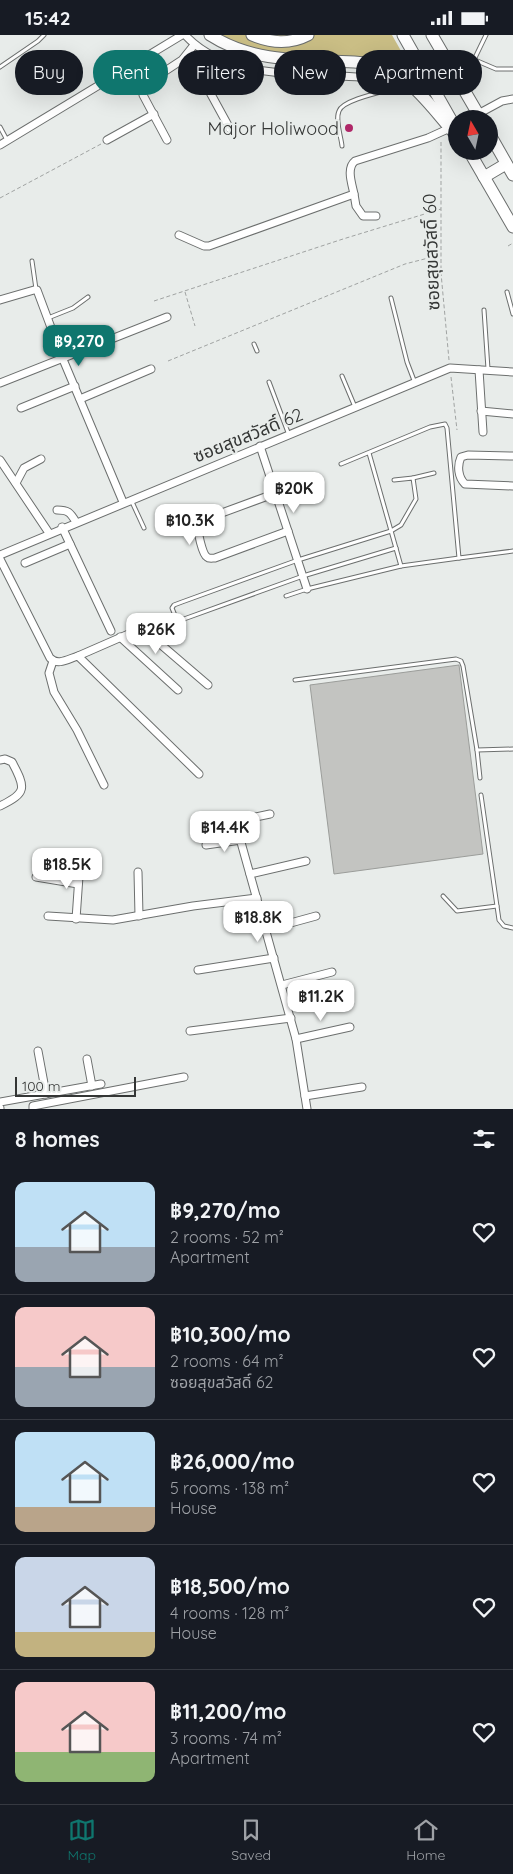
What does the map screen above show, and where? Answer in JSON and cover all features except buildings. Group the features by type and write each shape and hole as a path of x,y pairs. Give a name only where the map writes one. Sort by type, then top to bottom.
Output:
{"main road":[{"path":"210,35 245,52 268,57 356,63"},
{"path":"252,35 264,40 283,42 301,39 308,35"},
{"path":"403,35 448,125"},
{"path":"432,35 441,50"},
{"path":"416,95 448,128"},
{"path":"467,95 476,110"},
{"path":"498,145 510,162 513,175"},
{"path":"475,160 513,227"},
{"path":"484,177 510,162"}],"street":[{"path":"0,145 183,35 194,45 215,57 239,66 272,72 356,78"},
{"path":"191,50 194,45"},
{"path":"167,140 144,95 143,88 147,83 178,63"},
{"path":"211,95 230,129"},
{"path":"490,110 502,101 513,99"},
{"path":"107,140 154,114"},
{"path":"376,216 363,216 356,206 350,168 352,164 356,161 448,132"},
{"path":"179,235 204,246 209,246 354,194"},
{"path":"0,300 36,290 123,503"},
{"path":"0,383 167,317"},
{"name":"ซอยสุขสวัสดิ์ 62","path":"0,555 62,527 450,368 513,372"},
{"path":"80,399 151,369"},
{"path":"479,370 482,432"},
{"path":"21,408 75,386"},
{"path":"482,411 513,414"},
{"path":"260,446 306,589"},
{"path":"513,456 468,455 462,457 458,466 462,481 465,484 513,486"},
{"path":"16,483 24,468 41,459"},
{"path":"0,460 50,533"},
{"path":"276,493 200,521 197,525 204,555 208,558 215,558 288,531"},
{"path":"56,510 64,510 71,513 76,522"},
{"path":"62,527 111,631"},
{"path":"25,563 70,544"},
{"path":"0,559 50,658 54,661 58,662 78,656 140,630 208,685"},
{"path":"120,637 178,690"},
{"path":"78,656 199,774"},
{"path":"54,661 49,673 54,692 77,730 104,785"},
{"path":"0,760 6,759 12,762 22,785 21,792 17,798 0,805"},
{"path":"270,814 241,819 237,828 291,1018 307,1109"},
{"path":"206,845 241,840"},
{"path":"250,874 306,861"},
{"path":"76,919 80,863"},
{"path":"138,872 139,916"},
{"path":"36,877 78,884"},
{"path":"48,916 113,920 193,906 257,898"},
{"path":"265,930 316,917"},
{"path":"198,970 274,958"},
{"path":"282,985 332,972"},
{"path":"190,1031 291,1018"},
{"path":"296,1039 350,1027"},
{"path":"38,1051 46,1094"},
{"path":"87,1059 92,1086"},
{"path":"33,1109 32,1106 184,1077"},
{"path":"0,1102 101,1084"},
{"path":"305,1096 362,1087"}],"lane":[{"path":"0,67 44,35"},
{"path":"479,50 486,35"},
{"path":"482,63 496,69 513,69"},
{"path":"342,146 338,119 341,107 359,99 375,95"},
{"path":"0,127 7,140"},
{"path":"32,261 36,290"},
{"path":"507,292 513,314"},
{"path":"47,318 73,308 88,297"},
{"path":"391,298 407,362 415,383"},
{"path":"484,310 489,371"},
{"path":"254,344 257,351"},
{"path":"342,376 355,407"},
{"path":"269,382 289,435"},
{"path":"341,464 430,427 445,424 447,428 459,558"},
{"path":"369,453 401,565"},
{"path":"394,480 434,473"},
{"path":"396,548 303,576 184,619 176,618 173,612 172,608 177,604 298,560 391,531 401,525 416,499 413,478"},
{"path":"131,499 144,529"},
{"path":"286,596 306,589 401,565 513,551"},
{"path":"295,680 448,659 461,661 480,778"},
{"path":"476,750 513,749"},
{"path":"482,795 501,924 504,927 513,928"},
{"path":"443,896 458,911 497,906"}],"path":[{"path":"0,198 107,140"},
{"name":"ซอยสุขสวัสดิ์ 60","path":"448,154 441,209 440,254 457,430"},
{"path":"154,301 441,209"},
{"path":"508,246 513,243"},
{"path":"168,361 264,323 355,283 406,263 440,254"},
{"path":"184,292 195,326"}],"shaded area":[{"path":"210,35 392,35 400,50 356,50 356,64 346,62 346,50 274,50 274,54 264,53 264,50 231,49"}],"place":[{"name":"Major Holiwood","path":"349,128"}]}
